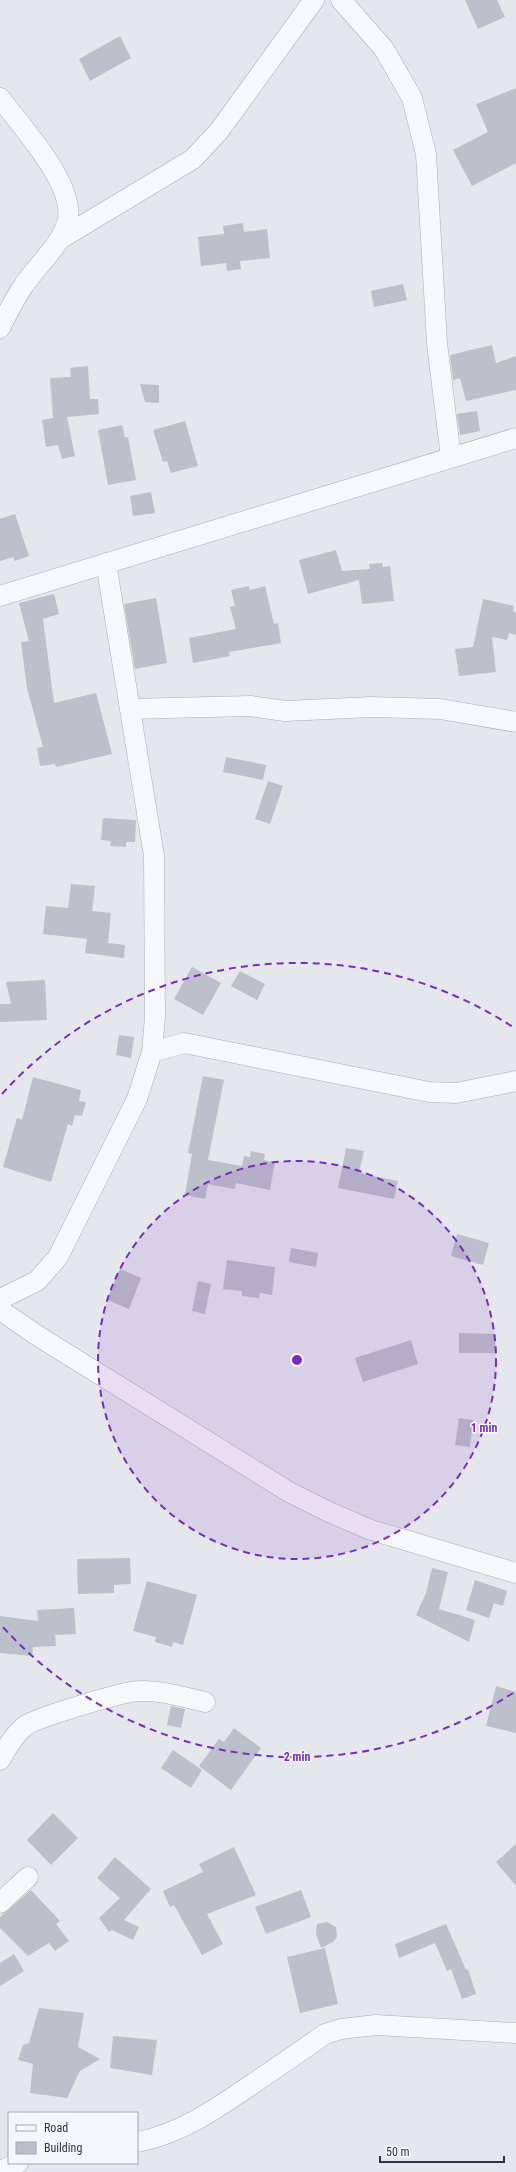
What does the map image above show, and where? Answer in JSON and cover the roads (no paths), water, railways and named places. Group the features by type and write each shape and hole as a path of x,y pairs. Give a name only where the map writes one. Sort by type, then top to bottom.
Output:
{"street":[{"path":"60,239 193,159 219,131 314,0"},
{"path":"341,0 384,49 412,98 426,154 437,343 451,458"},
{"path":"0,98 57,173 68,203 67,222 60,239 22,288 0,328"},
{"path":"0,596 516,438"},
{"path":"0,1298 37,1281 58,1257 137,1099 152,1052 155,1017 154,856 106,563"},
{"path":"130,709 250,706 285,712 372,707 440,709 516,722"},
{"path":"155,1017 184,1043"},
{"path":"152,1052 184,1043 429,1092 456,1093 516,1081"},
{"path":"0,1310 38,1336 289,1492 329,1512 371,1530 516,1573"},
{"path":"0,1760 11,1741 26,1725 97,1701 138,1691 165,1693 205,1702"},
{"path":"0,1903 28,1877"},
{"path":"138,2142 153,2139 178,2130 196,2120 215,2109 325,2034 341,2029 376,2025 516,2033"},
{"path":"0,2170 15,2164"}]}
